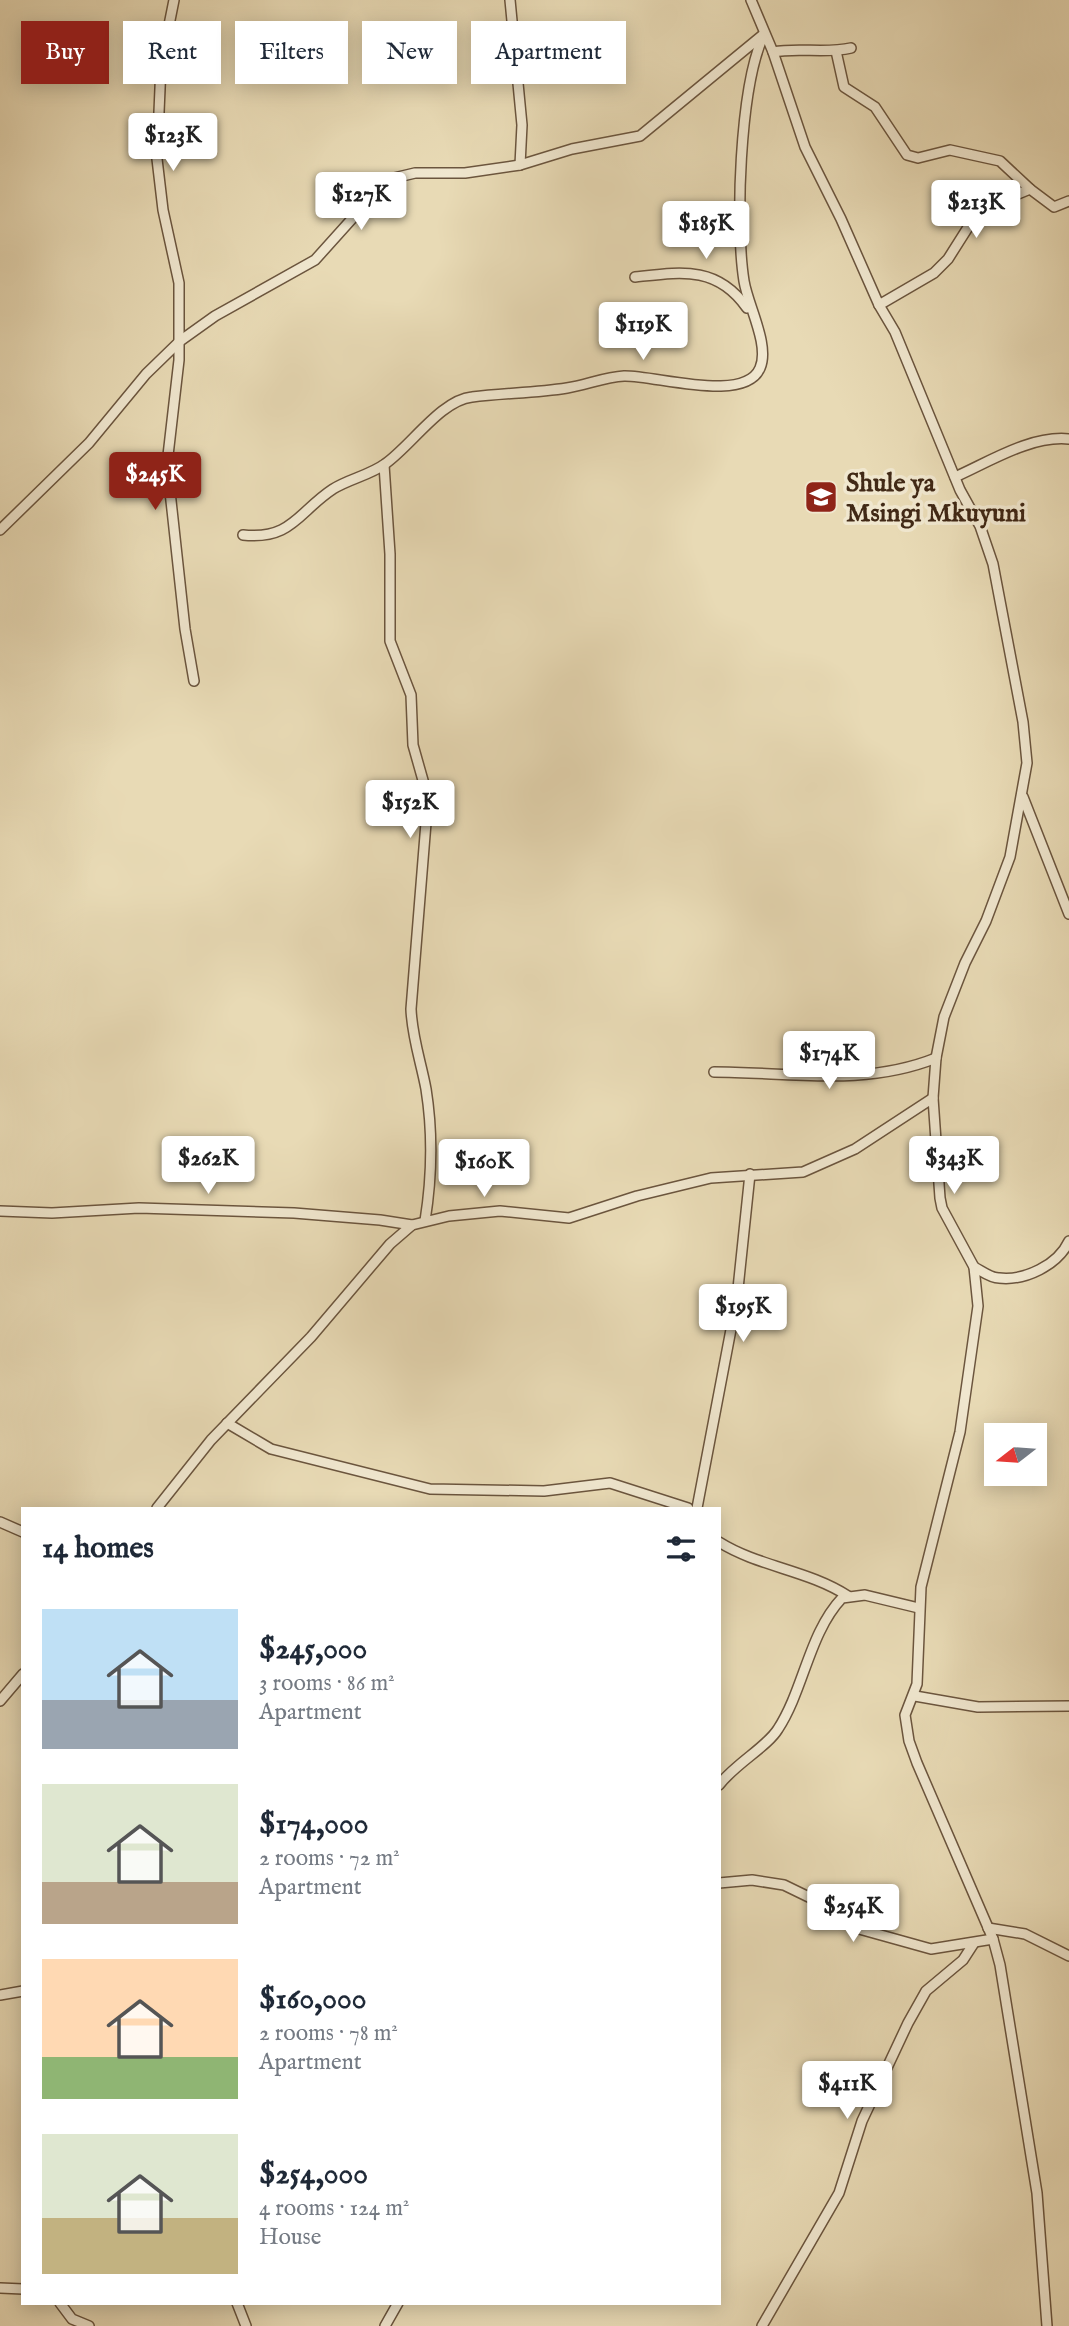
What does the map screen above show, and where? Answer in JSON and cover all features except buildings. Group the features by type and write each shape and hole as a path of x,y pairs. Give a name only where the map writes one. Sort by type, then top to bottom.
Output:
{"street":[{"path":"174,0 161,65 157,131 159,187 178,269 180,341 167,464 183,616 194,681"},
{"path":"510,0 522,125 520,165"},
{"path":"751,0 773,52 805,147 917,381 955,477 980,526 993,564 1026,743 1023,795 1010,857 986,921 965,963 944,1017 936,1058 933,1098 937,1182 942,1208 974,1267 978,1306 960,1432 926,1562 919,1608 915,1696 905,1715 909,1741 993,1939 1004,1983 1012,2048 1034,2165 1047,2326"},
{"path":"0,530 89,443 146,374 180,341 215,316 315,260 368,201 394,178 415,173 465,173 520,165 572,149 640,136 764,34"},
{"path":"243,536 268,535 296,524 334,489 384,465 448,408 467,398 550,391 623,376 687,384 742,384 756,375 763,356 760,332 751,312 742,260 741,185 750,79 764,34"},
{"path":"773,52 792,49 805,52 836,51 851,48"},
{"path":"836,51 844,87 875,107 907,155 918,158 950,150 1000,161 1054,207 1069,201"},
{"path":"879,305 934,273 948,259 979,210 1030,189"},
{"path":"635,277 678,271 697,274 728,287 751,312"},
{"path":"955,477 1054,437 1069,439"},
{"path":"384,465 391,563 390,641 411,695 413,745 428,798 411,1009 412,1032 429,1112 431,1165 425,1220"},
{"path":"1023,795 1069,914"},
{"path":"714,1072 861,1076 897,1071 936,1058"},
{"path":"158,1507 227,1423 311,1337 390,1244 412,1226 425,1220 500,1212 569,1218 686,1183 750,1174 790,1174 821,1166 855,1149 933,1098"},
{"path":"697,1507 737,1298 750,1174"},
{"path":"0,1211 52,1213 139,1208 294,1213 380,1220 412,1226"},
{"path":"974,1267 998,1279 1020,1277 1054,1261 1069,1241"},
{"path":"227,1423 271,1449 430,1489 544,1491 610,1483 685,1507"},
{"path":"0,1522 21,1531"},
{"path":"721,1543 747,1556 826,1582 848,1596"},
{"path":"721,1782 735,1765 776,1733 825,1625 839,1601 848,1596 865,1595 919,1608"},
{"path":"0,1701 21,1676"},
{"path":"915,1696 978,1707 1069,1706"},
{"path":"721,1883 752,1880 784,1885 820,1902 852,1927 931,1950 993,1939"},
{"path":"988,1928 1025,1934 1069,1956"},
{"path":"762,2326 839,2193 862,2121 908,2023 926,1991 963,1960 974,1943"},
{"path":"0,1995 21,1991"},
{"path":"0,2288 21,2289"},
{"path":"62,2305 72,2319 89,2326"},
{"path":"238,2305 246,2326"},
{"path":"385,2326 397,2305"}],"place":[{"name":"Shule ya Msingi Mkuyuni","path":"821,497"}]}
